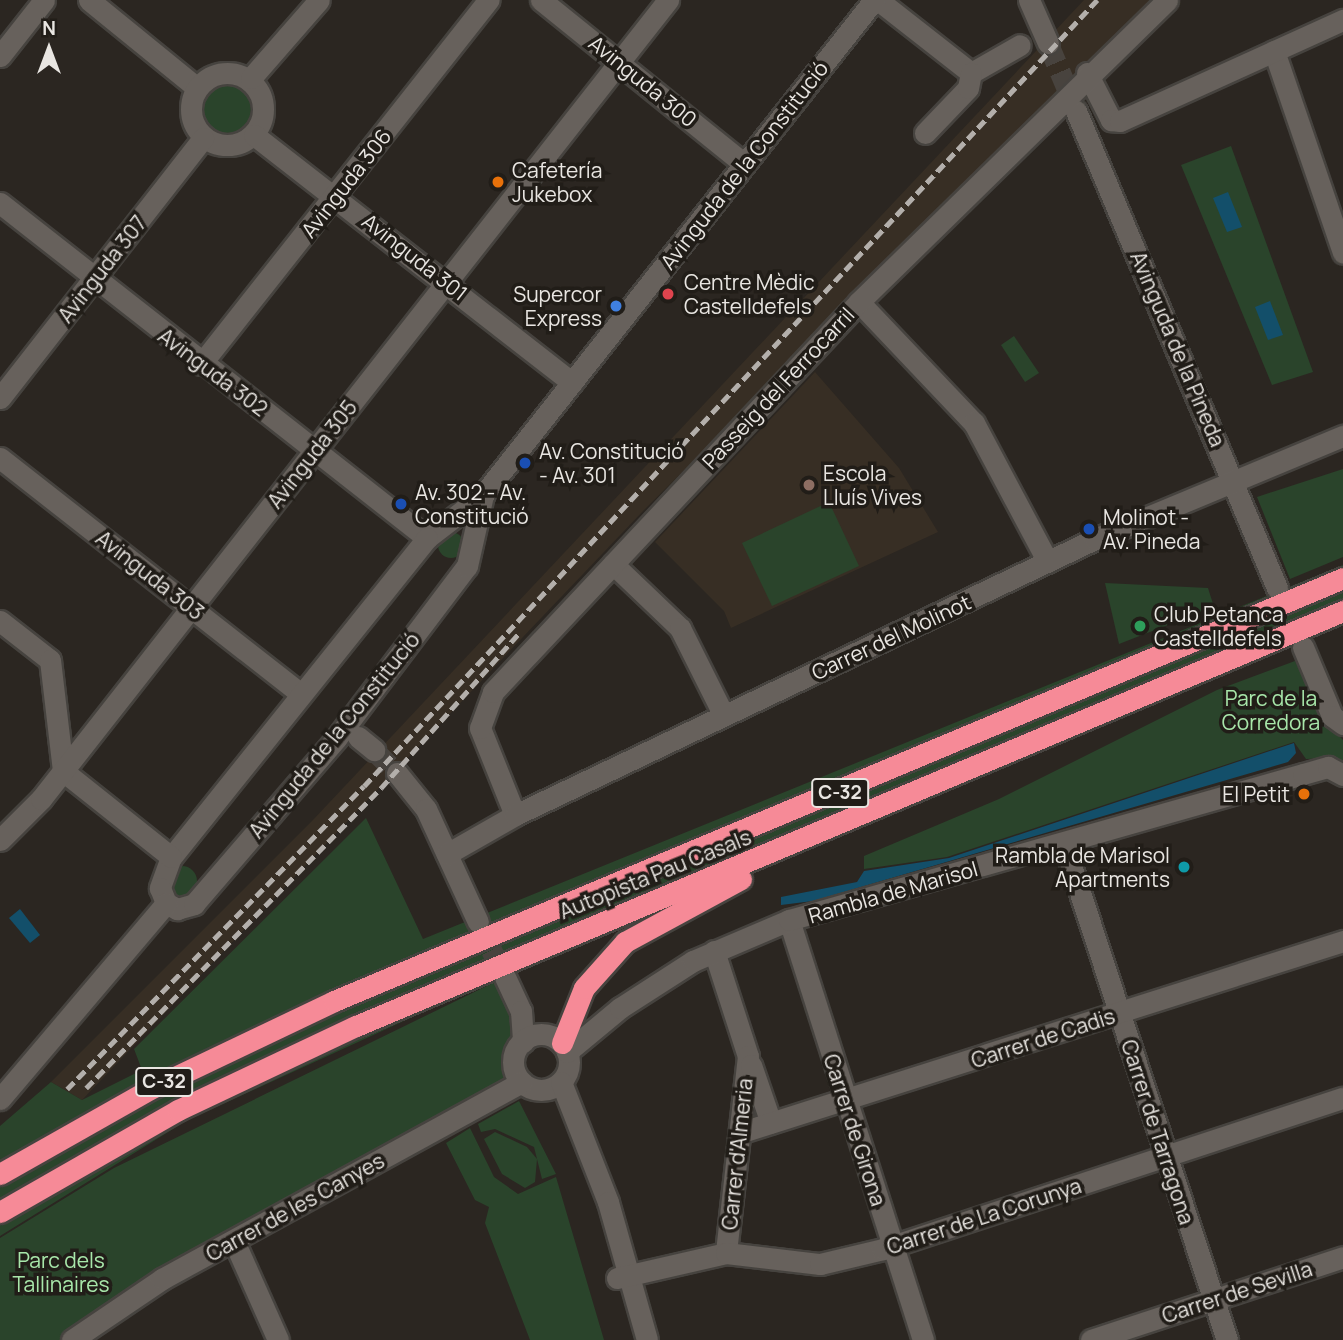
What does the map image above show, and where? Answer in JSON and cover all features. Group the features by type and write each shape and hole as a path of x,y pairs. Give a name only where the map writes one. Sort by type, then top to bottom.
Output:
{"highway":[{"name":"Autopista Pau Casals","path":"0,1174 154,1087 358,990 1343,578"},
{"name":"Autopista Pau Casals","path":"0,1212 93,1155 256,1071 490,968 969,773 1343,611"},
{"path":"564,1047 584,988 638,933 969,773"}],"street":[{"path":"0,56 44,0"},
{"path":"89,0 196,87"},
{"path":"251,78 319,0"},
{"name":"Avinguda 306","path":"201,364 488,0"},
{"name":"Avinguda 300","path":"541,0 744,164"},
{"name":"Avinguda 305","path":"0,840 63,771 668,0"},
{"path":"876,0 971,73"},
{"name":"Avinguda de la Constitució","path":"483,495 467,566 357,712 194,904 177,909 166,903 160,888 171,857 427,538 449,524 483,495 876,0"},
{"path":"1029,0 1048,43"},
{"name":"Passeig del Ferrocarril","path":"515,816 483,744 482,712 613,564 859,302 1087,73 1167,0"},
{"path":"1087,73 1111,120 1121,121 1343,20"},
{"path":"925,133 968,88 971,73 1020,45"},
{"path":"1274,51 1343,253"},
{"path":"234,73 251,78 262,94 263,114 254,135 232,147 203,138 192,120 196,87 234,73"},
{"name":"Avinguda de la Pineda","path":"1076,111 1234,478 1277,588"},
{"name":"Avinguda 301","path":"254,135 447,282 572,383"},
{"name":"Avinguda 307","path":"0,398 203,138"},
{"name":"Avinguda 302","path":"0,203 201,364 316,449 427,538"},
{"path":"859,302 974,422 1048,562"},
{"name":"Carrer del Molinot","path":"447,854 515,816 1048,562 1234,478 1343,436"},
{"name":"Avinguda 303","path":"0,458 300,693"},
{"path":"449,524 476,533"},
{"path":"613,564 680,628 724,716"},
{"path":"0,621 50,660 63,771 171,857"},
{"path":"1303,647 1332,716 1343,724"},
{"path":"336,739 366,743 357,712"},
{"name":"Rambla de Marisol","path":"564,1047 620,1007 714,951 789,920 1335,771"},
{"path":"397,773 426,809 478,922"},
{"name":"Carrer de Tarragona","path":"1065,844 1227,1340"},
{"path":"0,1099 166,903"},
{"name":"Carrer de Girona","path":"789,920 923,1340"},
{"name":"Carrer de Cadis","path":"742,1132 846,1102 1343,941"},
{"name":"Carrer d'Almeria","path":"714,951 771,1123"},
{"path":"505,977 532,1038"},
{"path":"532,1038 564,1047 555,1086 648,1340"},
{"path":"532,1038 513,1061 522,1082 555,1086"},
{"name":"Carrer d'Almeria","path":"726,1253 742,1132 748,1056"},
{"name":"Carrer de les Canyes","path":"72,1340 120,1303 522,1082"},
{"name":"Carrer de La Corunya","path":"623,1276 726,1253 820,1264 892,1246 1343,1098"},
{"path":"234,1241 278,1340"},
{"name":"Carrer de Sevilla","path":"1091,1340 1343,1257"},
{"path":"623,1276 633,1340"}],"shaded area":[{"path":"1084,0 1157,0 644,510 82,1100 51,1082 312,821"},
{"name":"Escola Lluís Vives","path":"815,372 899,468 938,532 731,628 724,611 655,542"}],"green space":[{"path":"227,85 244,92 251,109 244,126 227,133 210,126 203,109 210,92"},
{"path":"1231,146 1313,372 1272,385 1181,165"},
{"path":"1014,336 1039,373 1025,382 1001,345"},
{"path":"1343,469 1343,557 1290,579 1257,497"},
{"path":"829,502 859,566 772,606 742,543"},
{"path":"451,532 460,536 464,545 460,554 451,558 442,554 438,545 442,536"},
{"path":"1343,565 1343,620 504,975 186,1121 0,1236 0,1126 51,1082 82,1100 142,1070 134,1049 366,818 423,939"},
{"name":"Club Petanca Castelldefels","path":"1105,583 1208,588 1214,607 1119,644"},
{"name":"Parc de la Corredora","path":"1295,661 1324,719 1343,740 1343,765 1330,758 1306,759 1294,742 947,857 864,869 864,856 999,799 1217,690"},
{"path":"182,866 193,870 197,881 193,892 182,896 171,892 167,881 171,870"},
{"name":"Parc dels Tallinaires","path":"505,977 526,1027 513,1061 518,1077 72,1340 0,1340 0,1238 114,1168"},
{"path":"519,1101 556,1174 542,1179 534,1147 495,1129 481,1132 478,1124"},
{"path":"470,1128 494,1177 518,1194 556,1177 604,1340 530,1340 485,1223 489,1207 475,1200 446,1143"},
{"path":"495,1132 527,1147 537,1159 535,1182 525,1188 502,1174 484,1139"}],"water":[{"path":"1228,192 1242,227 1227,232 1213,198"},
{"path":"1270,301 1283,335 1268,340 1255,307"},
{"path":"1294,743 1296,753 1288,762 813,901 781,905 781,897 857,882 864,871 949,858"},
{"path":"20,909 40,935 30,943 9,918"}],"tunnel":[{"path":"1048,43 1076,109"},
{"path":"374,750 397,773"},
{"path":"478,922 505,977"}],"railway":[{"path":"67,1089 364,786 1097,0"},
{"path":"86,1088 381,788 518,634"}],"place":[{"name":"Cafetería Jukebox","path":"498,182"},
{"name":"Centre Mèdic Castelldefels","path":"668,294"},
{"name":"Supercor Express","path":"616,306"},
{"name":"Av. Constitució - Av. 301","path":"525,463"},
{"name":"Escola Lluís Vives","path":"809,485"},
{"name":"Av. 302 - Av. Constitució","path":"401,504"},
{"name":"Molinot - Av. Pineda","path":"1089,529"},
{"name":"Club Petanca Castelldefels","path":"1140,626"},
{"name":"El Petit","path":"1304,794"},
{"name":"Rambla de Marisol Apartments","path":"1184,867"}]}
